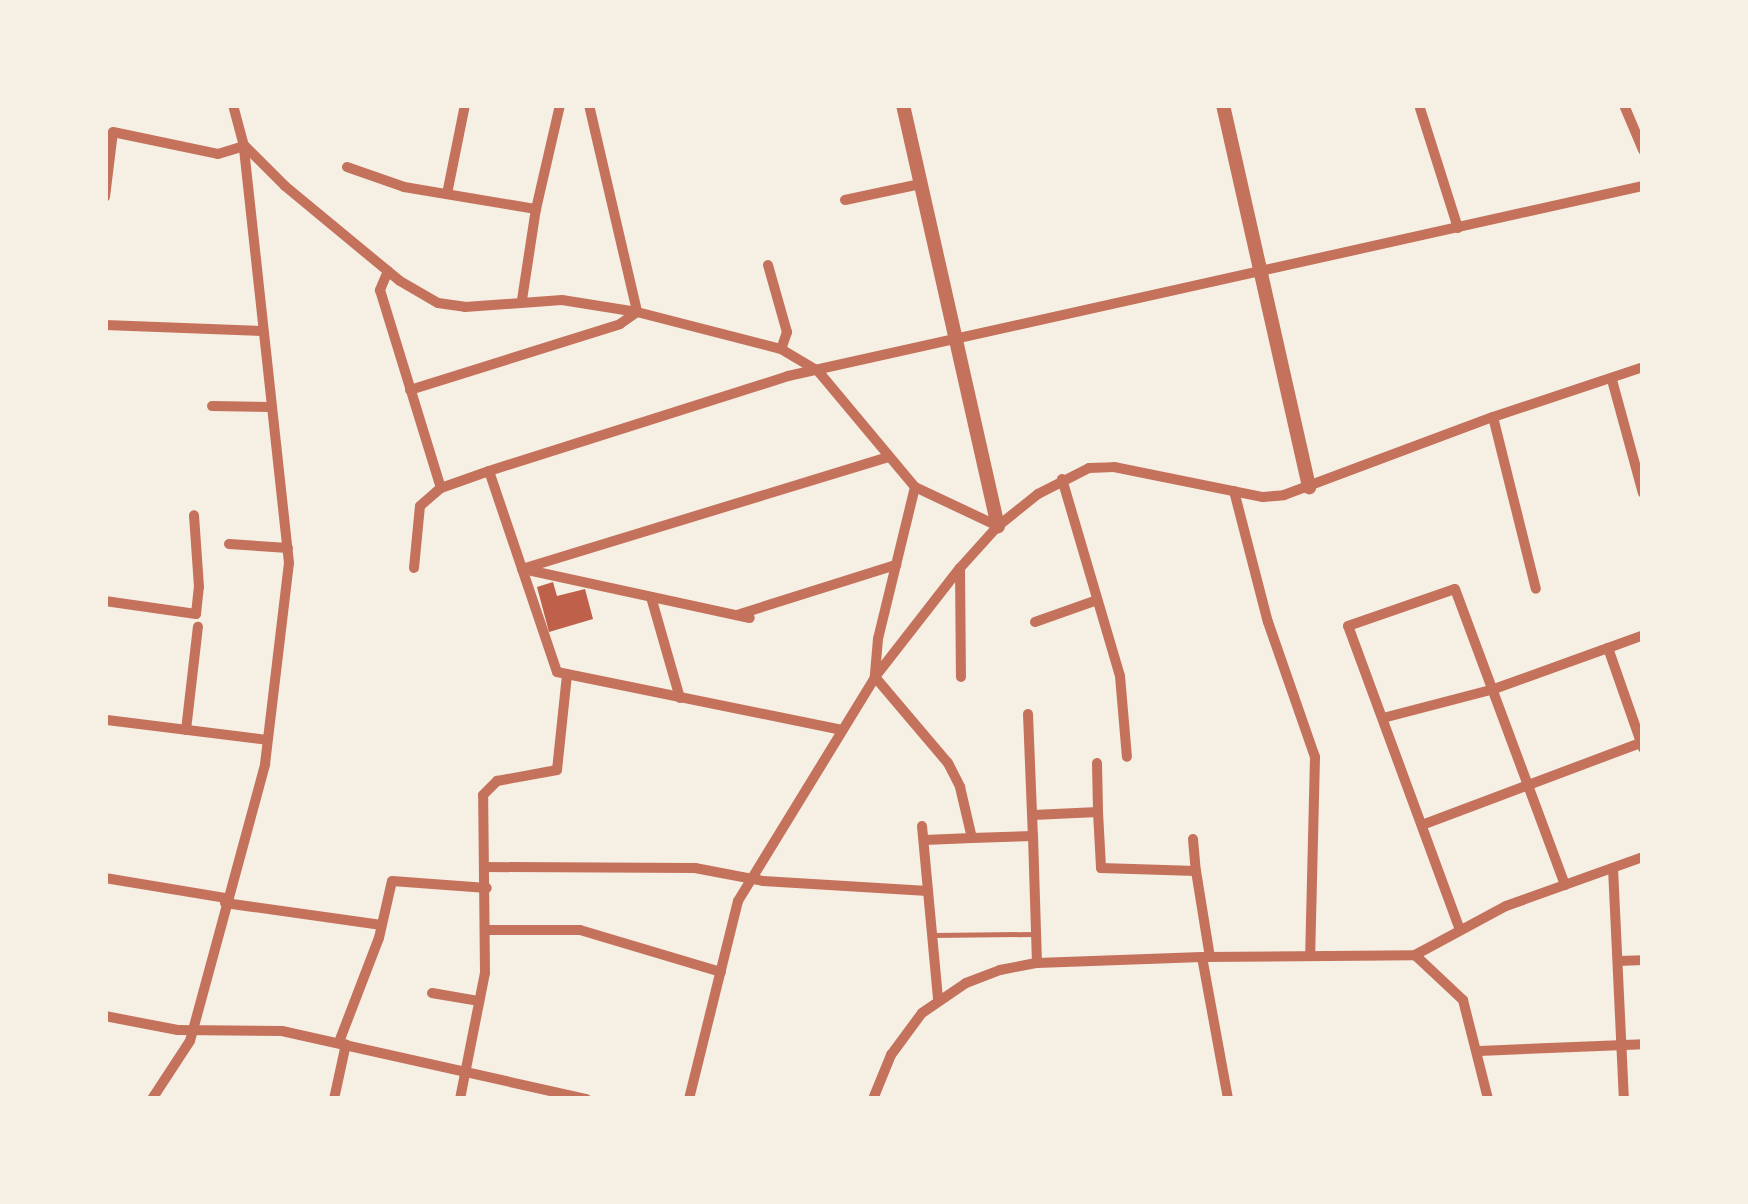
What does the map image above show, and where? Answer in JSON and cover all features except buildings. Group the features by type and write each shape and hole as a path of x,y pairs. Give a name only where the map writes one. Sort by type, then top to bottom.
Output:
{"street":[{"path":"152,1099 190,1041 267,740 288,548 244,146 233,105"},
{"path":"447,194 465,105"},
{"path":"522,300 536,209 560,105"},
{"path":"589,105 636,312"},
{"path":"903,105 998,526"},
{"path":"1223,105 1309,487"},
{"path":"1419,105 1458,228"},
{"path":"1624,105 1643,150"},
{"path":"105,197 113,132 218,154 244,146"},
{"path":"244,146 285,186 388,271 416,292 447,306 562,300 636,312 781,348 818,372 886,458 915,487 998,526"},
{"path":"347,167 404,187 536,209"},
{"path":"846,200 920,184"},
{"path":"414,568 420,506 441,488 788,376 1643,186"},
{"path":"768,265 787,332 781,348"},
{"path":"388,271 380,290 441,488"},
{"path":"410,390 620,324 636,312"},
{"path":"105,326 263,332"},
{"path":"688,1099 738,902 875,677 998,526 1062,479 1090,468 1114,467 1262,497 1309,487 1493,416 1643,367"},
{"path":"1612,380 1643,493"},
{"path":"212,406 272,407"},
{"path":"1493,416 1536,589"},
{"path":"522,569 886,458"},
{"path":"489,471 557,672 842,730"},
{"path":"1062,479 1120,676 1127,757"},
{"path":"915,487 878,639 875,677 948,764 960,787 972,838"},
{"path":"1234,491 1236,514 1271,617 1268,622 1315,756 1310,955"},
{"path":"105,601 196,614 199,587 194,515"},
{"path":"229,544 288,548"},
{"path":"736,615 896,566"},
{"path":"960,568 962,678"},
{"path":"522,569 750,618"},
{"path":"1460,930 1348,626 1455,589 1565,886"},
{"path":"651,597 680,698"},
{"path":"1035,622 1096,600"},
{"path":"186,730 198,627"},
{"path":"1383,718 1494,689 1643,635"},
{"path":"1422,825 1642,744 1608,648"},
{"path":"460,1099 488,930 484,795 496,781 557,770 567,674"},
{"path":"1028,714 1037,964"},
{"path":"107,720 267,740"},
{"path":"1096,762 1101,868 1196,872"},
{"path":"1033,816 1098,812"},
{"path":"922,826 938,1000"},
{"path":"924,840 1033,836"},
{"path":"1193,840 1228,1099"},
{"path":"874,1099 901,1038 938,1000 966,983 1037,964 1414,955 1506,906 1643,857"},
{"path":"486,867 695,868 776,882 928,891"},
{"path":"1613,868 1624,1099"},
{"path":"105,878 381,925"},
{"path":"334,1099 342,1043 392,881 487,888"},
{"path":"488,930 580,930 721,972"},
{"path":"1414,955 1463,1000 1488,1099"},
{"path":"1618,961 1643,960"},
{"path":"432,993 479,1001"},
{"path":"105,1016 178,1030 267,1030 342,1043 587,1099"},
{"path":"1478,1050 1643,1044"}],"lane":[{"path":"932,935 1036,934"}]}
